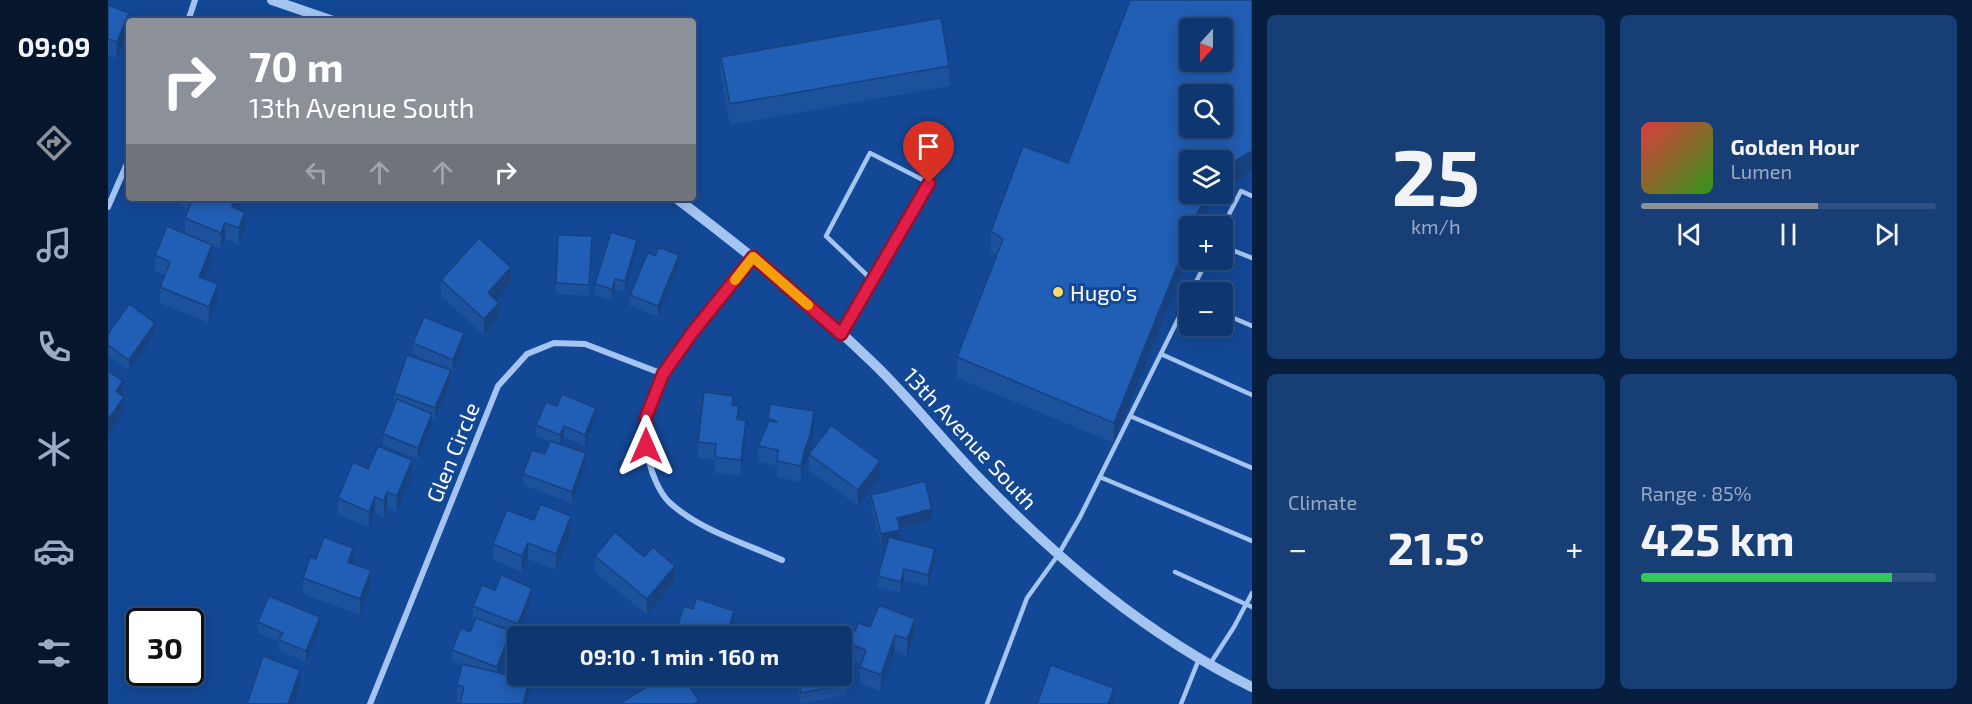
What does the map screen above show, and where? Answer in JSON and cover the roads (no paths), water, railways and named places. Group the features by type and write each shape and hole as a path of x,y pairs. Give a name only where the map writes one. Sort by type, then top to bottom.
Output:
{"street":[{"path":"189,18 195,0"},
{"path":"272,0 324,18"},
{"path":"108,207 126,166"},
{"name":"13th Avenue South","path":"680,201 753,257 872,361 978,477 1042,542 1113,600 1172,642 1252,687"},
{"path":"753,257 692,333 663,374 646,417 646,446 651,473 667,500 693,521 782,560"},
{"name":"Glen Circle","path":"370,704 498,386 527,354 554,343 585,344 663,374"}],"lane":[{"path":"841,334 873,280 929,183 870,153 826,236 873,280"},
{"path":"1228,216 1241,191 1252,196"},
{"path":"1233,250 1252,258"},
{"path":"987,704 1027,598 1058,555 1080,517 1179,317"},
{"path":"1233,318 1252,326"},
{"path":"1161,354 1252,395"},
{"path":"1131,416 1252,468"},
{"path":"1100,477 1252,542"},
{"path":"1175,572 1252,607"},
{"path":"1210,664 1252,593"},
{"path":"1181,704 1200,658"}],"place":[{"name":"Hugo's","path":"1058,292"}]}
